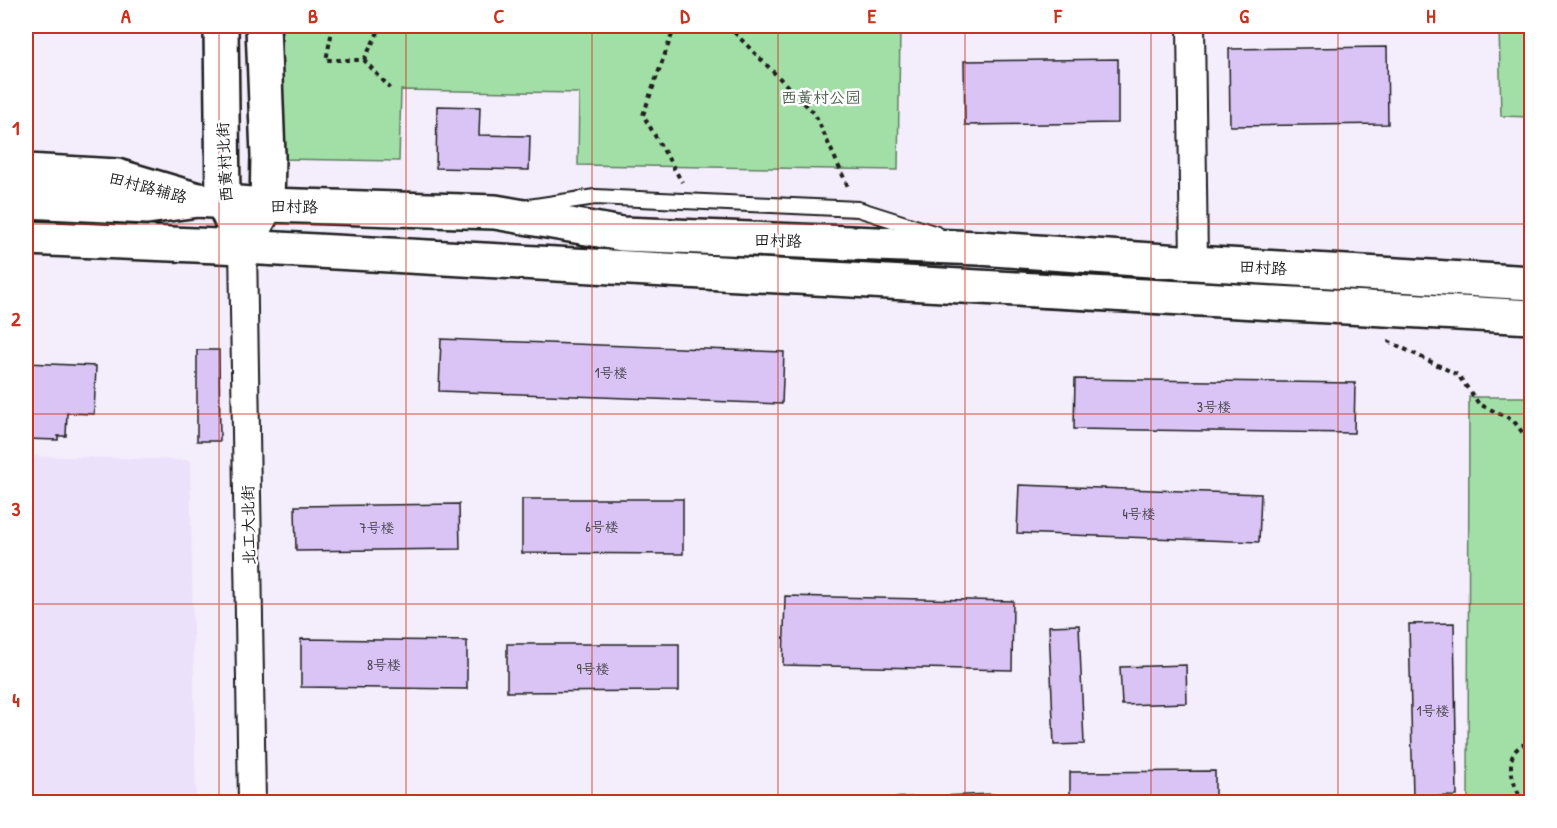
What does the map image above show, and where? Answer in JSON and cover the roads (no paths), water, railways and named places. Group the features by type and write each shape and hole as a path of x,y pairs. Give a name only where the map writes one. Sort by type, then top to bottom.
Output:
{"main road":[{"name":"西黄村北街","path":"221,26 210,201 243,247"},
{"path":"243,247 267,205 268,156 263,26"},
{"name":"田村路辅路","path":"26,171 117,176 210,201"},
{"name":"田村路","path":"26,201 147,207 210,201 495,212 622,234 979,248 1532,283"},
{"path":"26,238 243,247 1532,317"}],"street":[{"path":"1191,26 1194,263"},
{"name":"北工大北街","path":"243,247 252,802"}],"lane":[{"path":"495,212 595,197 858,209 979,248"}],"park label":[{"name":"西黄村公园","path":"821,97"}]}
